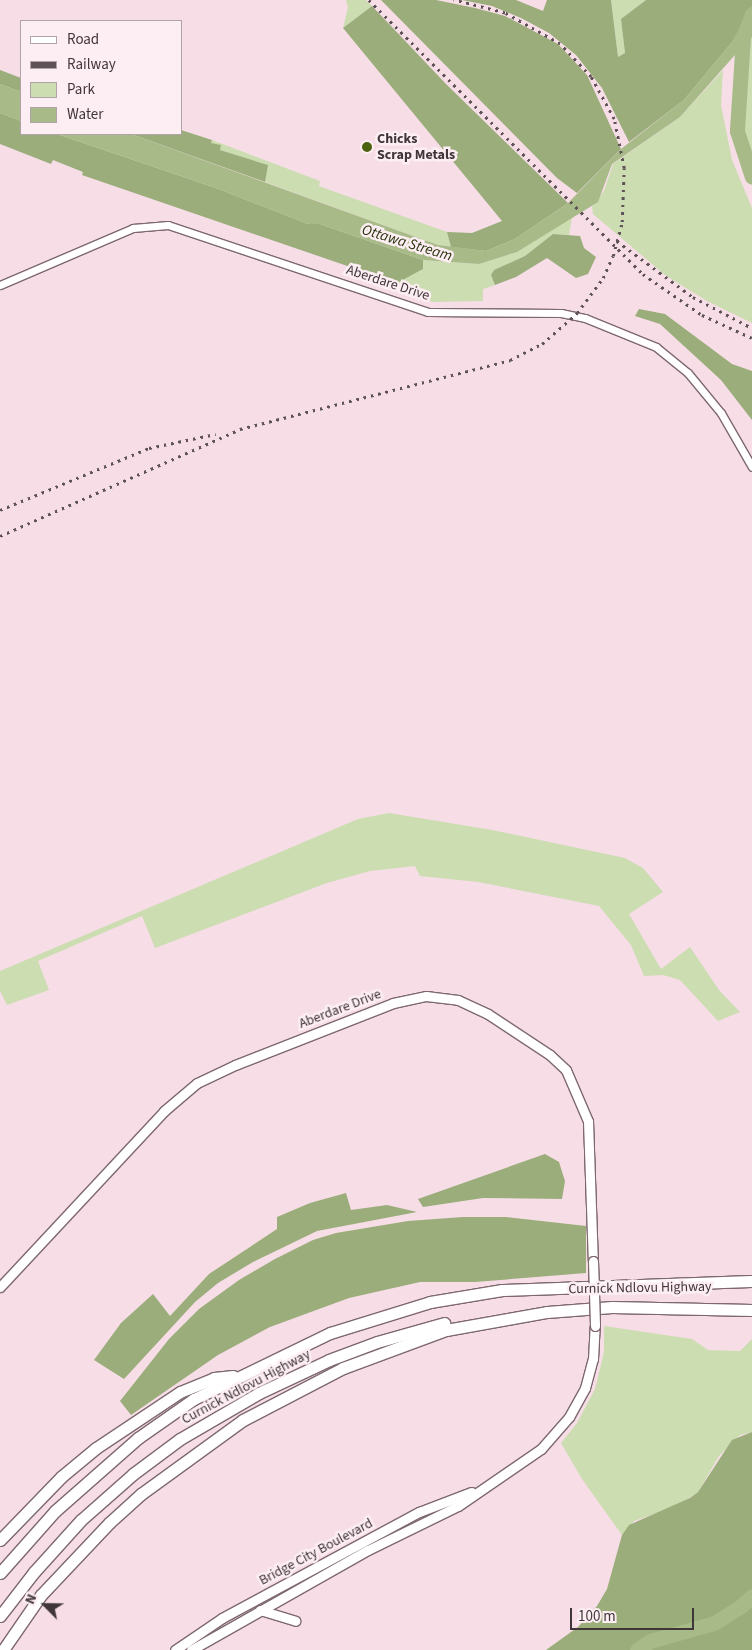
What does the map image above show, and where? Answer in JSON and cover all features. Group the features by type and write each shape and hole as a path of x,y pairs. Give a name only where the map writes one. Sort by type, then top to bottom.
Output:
{"main road":[{"name":"Curnick Ndlovu Highway","path":"0,1574 55,1511 110,1460 194,1399 236,1376 356,1323 446,1299 538,1286 752,1281"},
{"name":"Curnick Ndlovu Highway","path":"0,1616 34,1572 81,1520 132,1474 180,1439 227,1412 329,1360 409,1332 528,1308 581,1302 752,1302"},
{"path":"3,1650 41,1595 109,1523 141,1494 243,1420 343,1368 446,1330 547,1312 612,1308 752,1310"},
{"path":"0,1540 61,1477 134,1421 199,1382 236,1376"}],"street":[{"name":"Aberdare Drive","path":"0,285 133,228 168,225 428,312 561,313 585,318 656,348 688,373 721,413 752,466"},
{"name":"Aberdare Drive","path":"0,1287 164,1111 197,1083 235,1065 393,1003 426,996 458,1000 474,1006 550,1055 566,1070 588,1121 593,1261"},
{"name":"Bridge City Boulevard","path":"191,1650 476,1491 541,1449 570,1417 590,1372 595,1326 593,1261"},
{"name":"Bridge City Boulevard","path":"175,1650 222,1618 419,1512 455,1502"},
{"path":"260,1610 295,1620"}],"green space":[{"path":"346,0 366,0 372,6 343,28 348,7"},
{"path":"611,0 646,0 621,19 625,53 618,57"},
{"path":"752,35 752,171 741,131 745,69"},
{"path":"723,70 721,105 732,160 752,208 752,323 707,301 665,275 593,214 592,207 604,191 613,164 680,117"},
{"path":"212,140 320,181 319,186 447,232 451,247 438,245 265,182 267,165 220,150 211,143"},
{"path":"572,217 569,235 553,234 525,256 494,270 491,275 495,285 483,289 483,301 433,302 403,293 397,283 423,269 423,260 479,264 517,252"},
{"path":"389,813 492,830 625,858 643,868 663,892 629,914 661,969 690,947 719,990 740,1012 718,1021 680,980 663,975 644,976 631,945 599,906 478,882 420,876 415,866 370,871 327,883 155,948 142,916 38,961 49,990 7,1005 0,991 0,971 358,819"},
{"path":"604,1326 692,1339 708,1350 740,1351 752,1339 752,1432 740,1435 719,1456 698,1492 677,1506 634,1521 622,1535 582,1479 561,1443 577,1423 595,1389 604,1352"}],"shaded area":[{"path":"381,0 436,0 475,8 505,16 558,44 587,75 621,149 577,193 557,178"},
{"path":"462,0 516,0 543,11 547,0 611,0 618,57 625,53 621,19 646,0 752,0 752,7 733,41 684,100 629,142 602,88 576,55 549,33 521,18 492,6"},
{"path":"372,6 446,84 568,203 515,239 486,251 451,247 447,232 472,233 502,221 343,28"},
{"path":"0,70 20,78 20,92 0,84"},
{"path":"0,113 20,121 20,135 60,135 216,188 308,224 320,224 423,260 423,269 397,283 82,175 83,172 53,160 51,164 0,144"},
{"path":"182,130 212,140 211,143 221,145 220,150 268,165 265,182 134,135 182,135"},
{"path":"553,234 580,236 584,248 596,257 588,274 576,278 547,258 516,277 495,285 491,275 494,270 525,256"},
{"path":"639,309 665,314 732,364 752,371 752,420 721,380 660,324 635,316"},
{"path":"545,1154 559,1162 565,1181 562,1199 483,1198 423,1207 418,1199"},
{"path":"346,1193 351,1210 387,1205 417,1212 317,1231 253,1262 218,1283 195,1302 124,1379 94,1360 121,1323 153,1294 170,1316 209,1274 277,1229 277,1217 310,1203"},
{"path":"463,1217 506,1217 586,1226 586,1273 475,1282 420,1282 349,1298 270,1327 218,1355 131,1415 120,1401 169,1339 199,1309 239,1280 275,1259 313,1240 336,1233 408,1221"},
{"path":"752,1432 752,1650 546,1650 578,1627 597,1606 607,1589 622,1535 629,1525 690,1498 698,1492 732,1440"}],"water":[{"name":"Ottawa Stream","path":"752,7 752,20 742,47 680,117 612,164 598,202 517,252 479,264 423,260 320,224 308,224 216,188 60,135 134,135 438,245 486,251 515,239 568,203 621,149 684,100 733,41"},
{"path":"0,84 20,92 20,121 0,113"}],"waterway":[{"path":"752,14 743,37 737,131 752,177"},
{"path":"637,1650 650,1641 714,1623 741,1606 752,1596"}],"railway":[{"path":"369,0 643,274 702,315 752,338"},
{"path":"0,536 240,429 510,360 542,344 577,313 603,278 613,256 622,222 624,168 614,119 591,77 560,44 505,13 454,0"},
{"path":"617,241 693,297 752,328"},
{"path":"0,510 149,448 216,434"}],"place":[{"name":"Chicks Scrap Metals","path":"367,147"}]}
